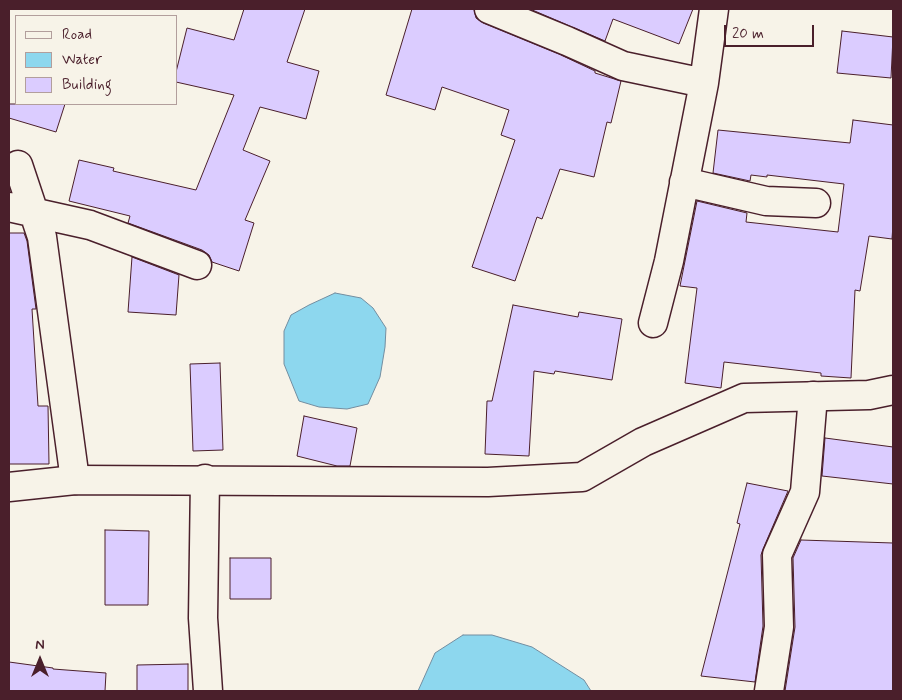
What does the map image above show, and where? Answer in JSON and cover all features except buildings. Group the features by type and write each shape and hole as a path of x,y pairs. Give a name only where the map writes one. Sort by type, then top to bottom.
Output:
{"street":[{"path":"489,9 623,66 704,83"},
{"path":"653,322 669,261 704,83 714,9"},
{"path":"18,165 22,210 42,237 75,480"},
{"path":"684,182 766,201 816,203"},
{"path":"22,210 90,226 197,265"},
{"path":"9,487 75,480 488,482 582,477 643,442 744,398 869,395 893,390"},
{"path":"770,691 779,627 778,555 805,492 813,396"},
{"path":"205,480 203,618 208,691"}],"water":[{"path":"335,293 361,298 373,308 386,328 380,377 368,404 347,409 319,407 299,401 284,364 284,331 291,315"},
{"path":"463,635 492,635 532,647 584,680 591,691 418,691 435,653"}]}
